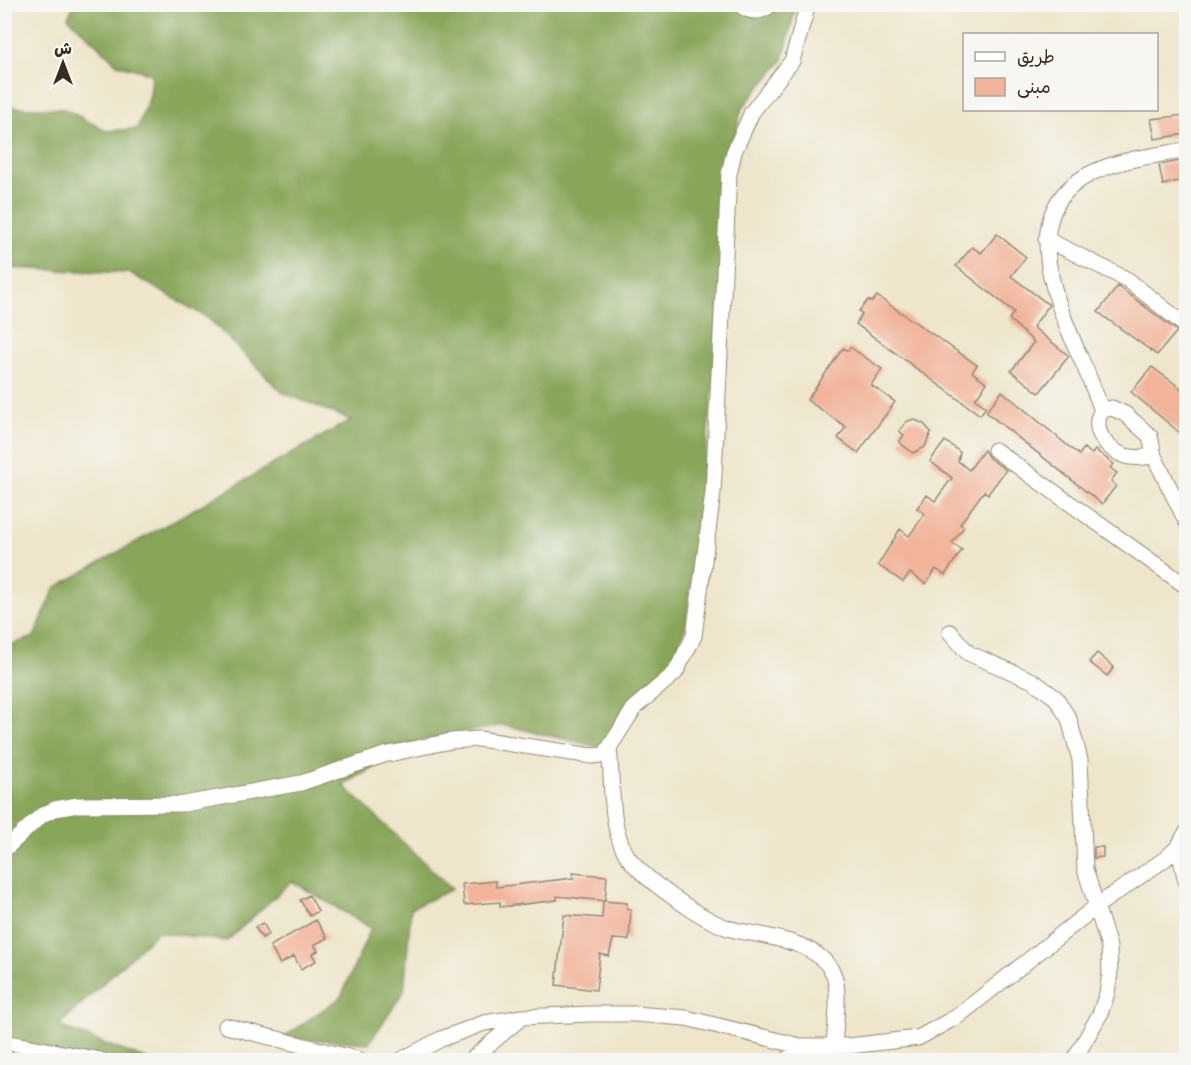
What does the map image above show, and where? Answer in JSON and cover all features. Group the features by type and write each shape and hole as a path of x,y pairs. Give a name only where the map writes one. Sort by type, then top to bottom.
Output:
{"street":[{"path":"740,4 753,11 765,10 772,4"},
{"path":"4,850 42,815 54,809 78,805 184,804 301,783 384,755 451,741 479,739 592,756 605,754 634,707 675,673 694,636 713,492 727,198 732,161 752,112 792,61 808,4"},
{"path":"1154,456 1126,456 1103,441 1098,423 1102,410 1059,309 1050,279 1046,239 1059,203 1068,190 1084,177 1117,163 1186,150"},
{"path":"1046,239 1128,280 1186,326"},
{"path":"1102,410 1116,410 1136,422 1150,436 1154,456 1186,521"},
{"path":"995,450 1186,586"},
{"path":"950,632 968,653 1033,681 1056,698 1069,719 1080,760 1085,869 1098,905 1109,947 1107,993 1100,1014 1074,1060"},
{"path":"609,749 619,839 626,854 638,868 702,917 731,928 782,938 823,960 833,973 836,986 834,1046"},
{"path":"401,1060 441,1039 484,1023 522,1017 635,1014 686,1018 800,1046 896,1042 918,1038 934,1032 958,1016 1098,905 1165,859 1178,847 1186,833"},
{"path":"1178,847 1186,881"},
{"path":"471,1060 522,1017"},
{"path":"226,1026 360,1060"},
{"path":"4,1042 39,1054 100,1060"},
{"path":"788,1060 800,1046"}],"green space":[{"path":"74,5 796,5 783,60 742,108 728,165 716,361 686,626 667,675 603,748 503,725 423,740 343,785 452,889 411,908 404,991 369,1043 283,1038 341,997 371,928 292,881 227,941 157,932 58,1026 148,1060 5,1060 4,647 34,637 55,588 351,420 282,392 208,318 130,273 5,268 5,107 65,109 106,131 137,129 150,96 152,74 117,64 68,17"}],"building":[{"path":"1186,115 1186,134 1155,139 1151,119"},
{"path":"1186,160 1186,179 1163,185 1159,165"},
{"path":"997,234 1026,257 1011,276 1049,305 1033,327 1069,356 1039,393 1011,371 1034,342 1009,319 1014,312 956,266 972,247 981,253"},
{"path":"1118,286 1177,331 1157,355 1098,312"},
{"path":"877,296 977,365 972,372 987,383 975,399 986,407 980,415 856,324 862,314 859,311 868,300 872,302"},
{"path":"850,347 882,369 871,385 895,402 858,453 838,438 846,427 807,400 843,348 848,351"},
{"path":"1152,367 1186,392 1186,438 1131,392"},
{"path":"1002,391 1079,455 1084,448 1092,454 1095,450 1114,464 1110,468 1117,473 1111,481 1116,486 1102,504 986,412"},
{"path":"913,419 924,424 931,432 925,447 913,453 899,442 904,435 899,431 906,422"},
{"path":"945,441 960,452 958,461 969,470 984,450 989,458 1006,470 988,494 984,491 960,524 964,527 952,543 962,550 945,575 936,569 926,584 910,573 903,582 878,565 900,529 909,536 925,514 917,508 927,495 935,501 952,478 930,461"},
{"path":"1097,653 1114,667 1107,676 1089,662"},
{"path":"1094,847 1103,847 1103,857 1094,858"},
{"path":"573,873 607,876 605,901 557,896 557,900 500,907 500,902 464,905 462,884 496,881 496,887 573,878"},
{"path":"309,895 318,911 310,916 300,900"},
{"path":"603,901 627,903 627,909 631,909 629,940 613,939 609,956 600,954 596,990 556,985 564,915 602,918"},
{"path":"316,920 327,938 314,945 318,951 312,954 316,961 301,969 294,956 280,964 270,946"},
{"path":"263,923 269,934 262,938 255,927"}]}
